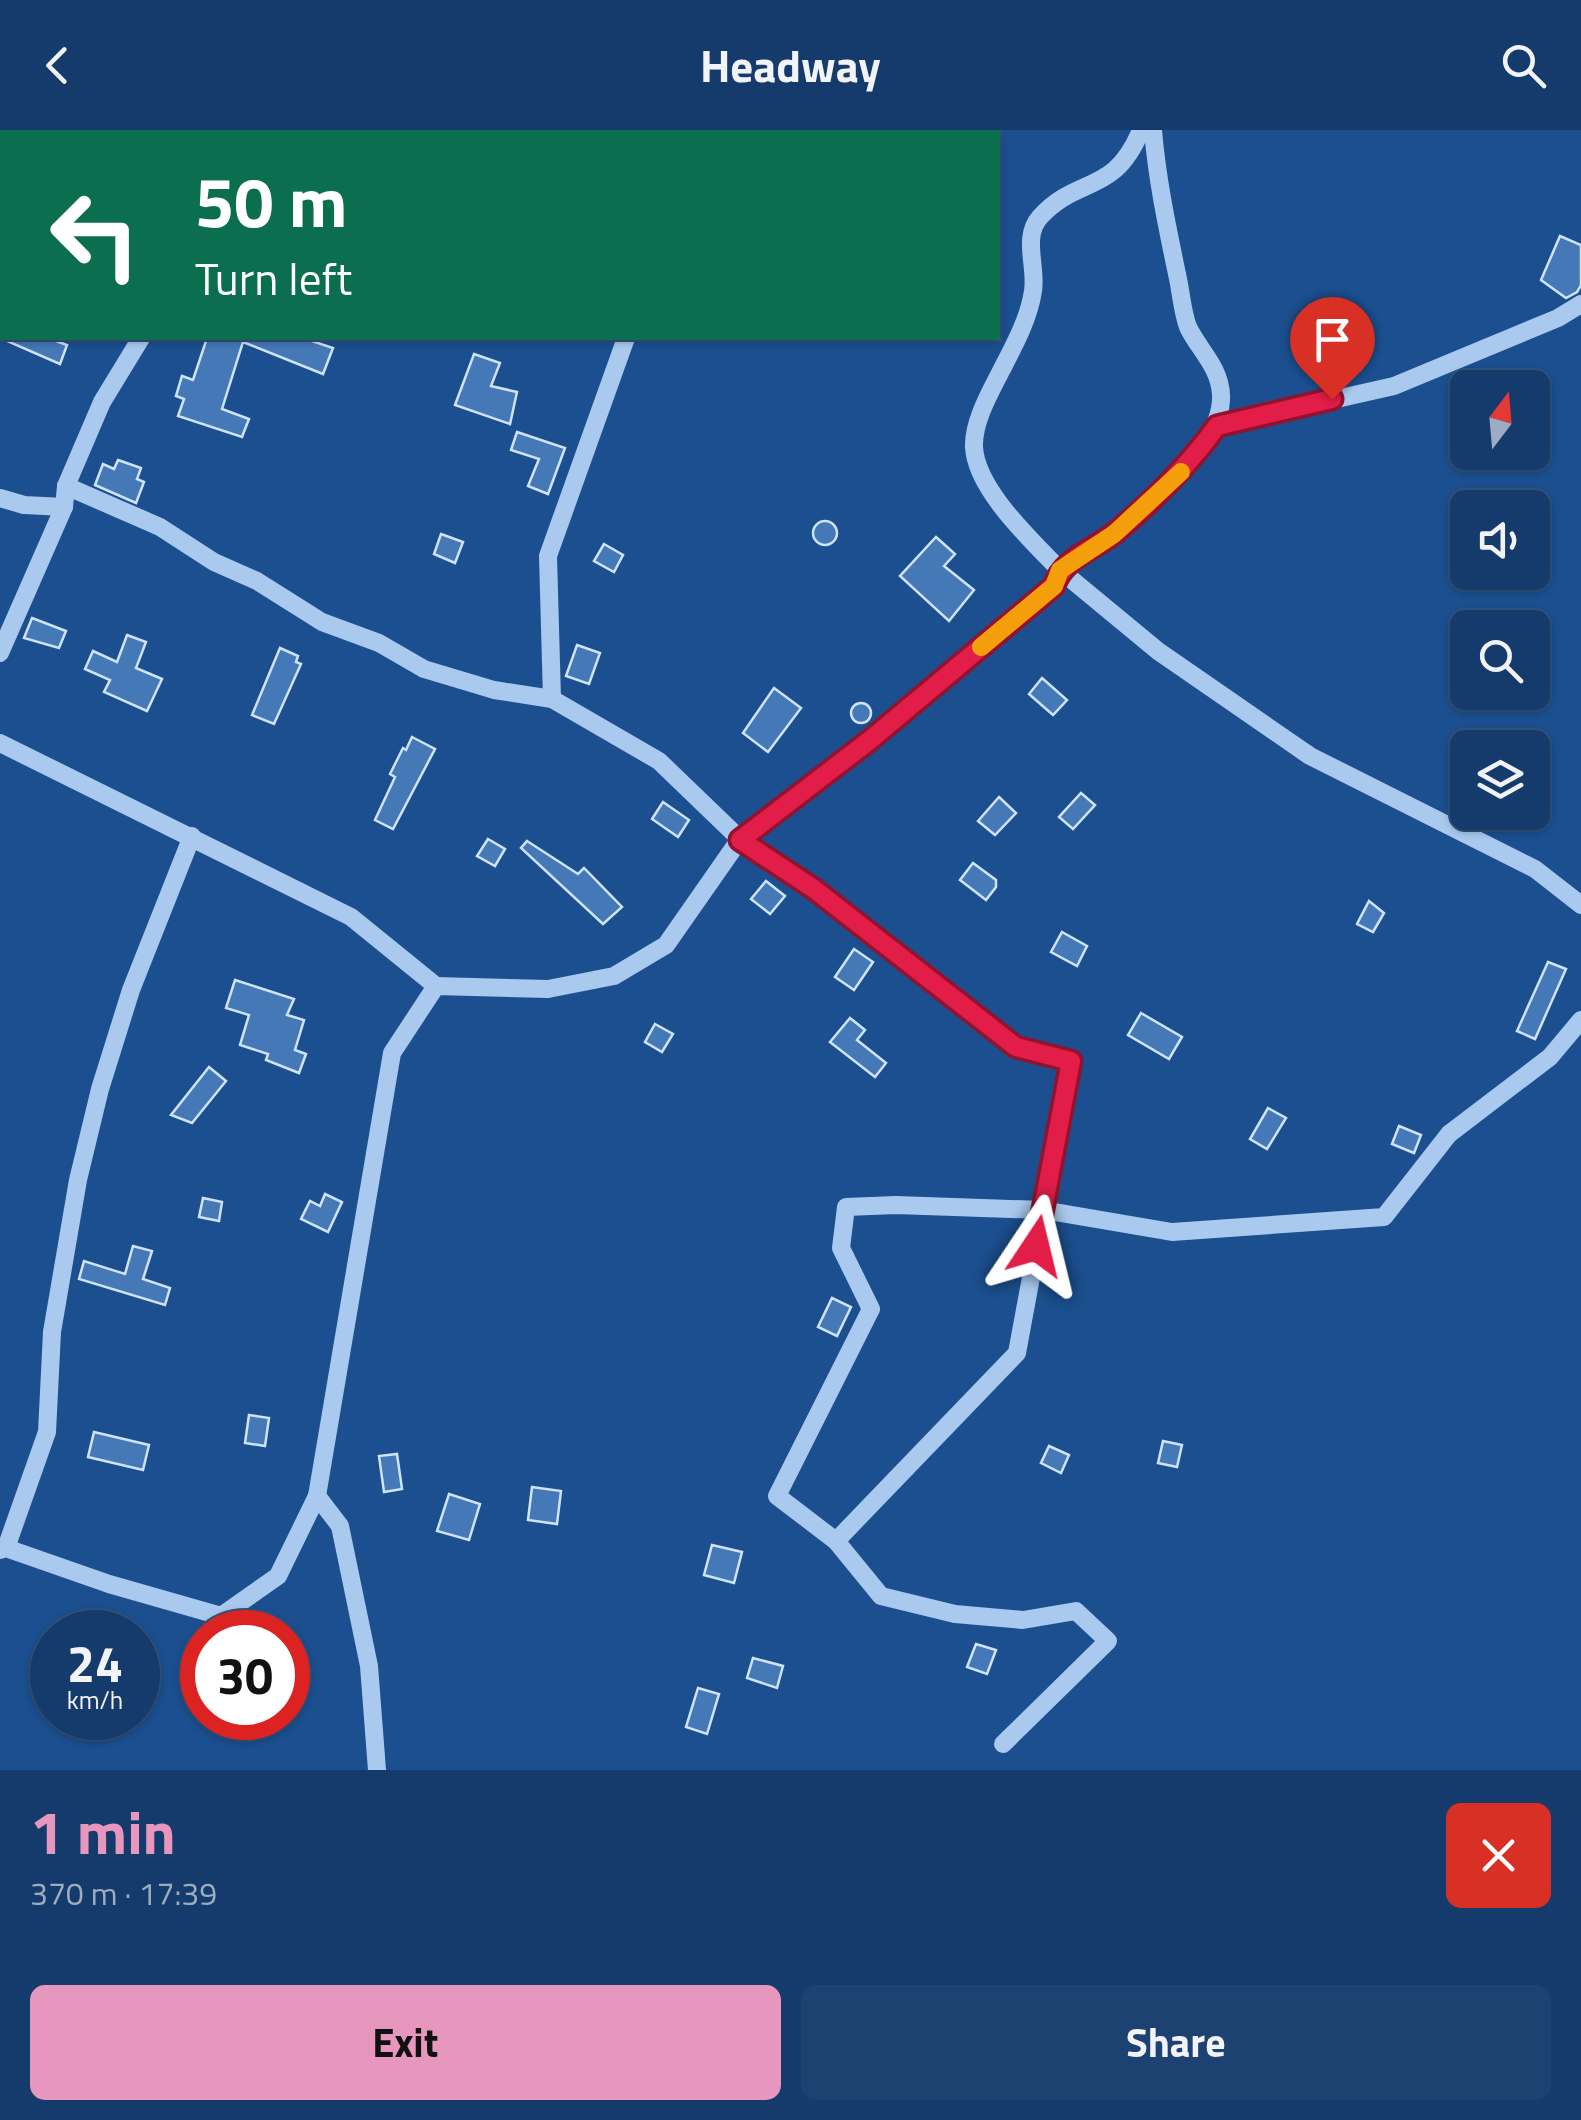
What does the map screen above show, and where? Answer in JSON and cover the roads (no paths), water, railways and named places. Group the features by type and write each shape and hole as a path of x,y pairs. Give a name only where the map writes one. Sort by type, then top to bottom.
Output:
{"street":[{"path":"1140,130 1131,153 1114,173 1062,199 1038,218 1031,233 1034,289 1020,334 982,411 973,444 978,475 1060,570 1158,650 1310,756 1535,869 1581,905"},
{"path":"0,742 351,917 436,986 548,989 614,976 666,945 740,840 870,740 1054,586 1060,570 1114,534 1190,463 1217,426 1222,395 1215,368 1188,325 1157,175 1153,130"},
{"path":"1217,426 1394,386 1558,318 1581,304"},
{"path":"0,653 64,507 66,486 102,402 140,340"},
{"path":"552,699 548,556 625,340"},
{"path":"66,486 160,526 214,562 256,581 322,622 379,642 424,670 494,690 552,699 659,762 740,840 814,889 1016,1047 1071,1061 1017,1353 836,1541"},
{"path":"0,498 24,505 64,507"},
{"path":"192,836 131,990 100,1089 78,1180 52,1332 46,1432 3,1549 221,1616 278,1576 318,1496 392,1054 436,986"},
{"path":"1003,1744 1108,1641 1076,1612 1023,1620 955,1614 881,1596 836,1541 778,1496 870,1309 841,1248 846,1207 1043,1210 1172,1232 1384,1217 1449,1134 1550,1057 1581,1020"},
{"path":"318,1496 340,1526 370,1666 378,1770"}]}
